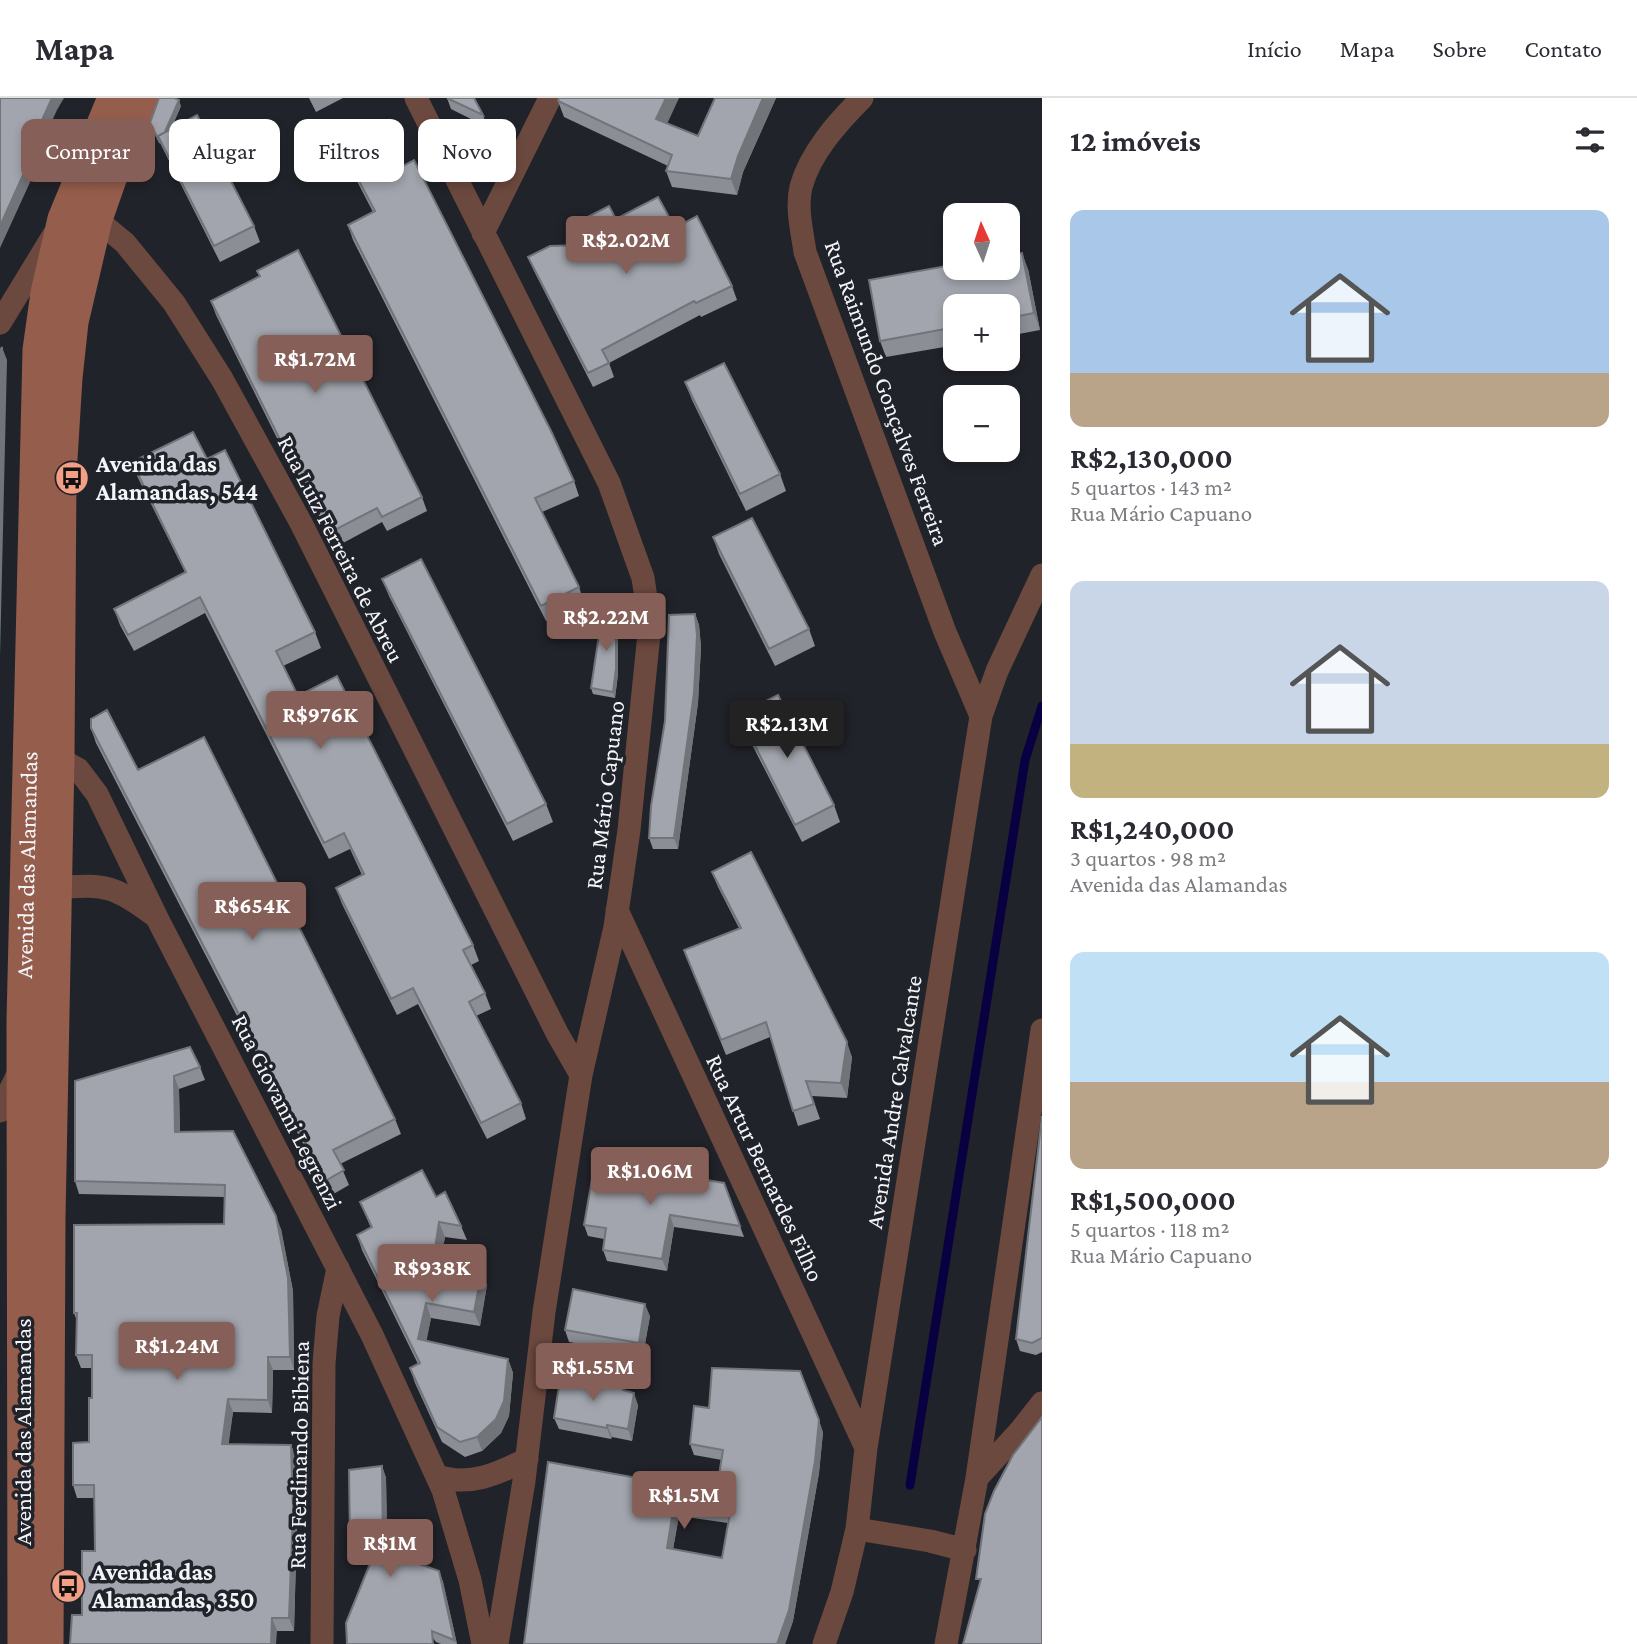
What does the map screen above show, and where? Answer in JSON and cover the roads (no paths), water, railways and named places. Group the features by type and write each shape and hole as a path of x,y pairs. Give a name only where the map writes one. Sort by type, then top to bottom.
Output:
{"street":[{"name":"Avenida das Alamandas","path":"24,1644 23,1064 41,888 45,756 35,467 39,350 47,293 80,219 114,98"},
{"name":"Avenida das Alamandas","path":"80,219 111,176 144,98"},
{"name":"Rua Mário Capuano","path":"416,98 609,483 643,578 650,624 636,767 617,910 581,1075 544,1312 527,1459 497,1644"},
{"path":"483,233 550,98"},
{"name":"Rua Raimundo Gonçalves Ferreira","path":"862,98 840,120 813,159 801,187 800,217 805,252 945,632 981,716"},
{"path":"0,323 80,219"},
{"name":"Rua Luiz Ferreira de Abreu","path":"80,219 125,243 174,303 222,379 301,523 544,1008 581,1075"},
{"name":"Avenida Andre Calvalcante","path":"824,1644 842,1592 857,1529 866,1448 981,716 997,671 1042,575"},
{"name":"Rua Giovanni Legrenzi","path":"45,756 78,769 97,794 157,918 338,1268 437,1476 470,1580 484,1644"},
{"name":"Rua Giovanni Legrenzi","path":"41,888 102,886 119,891 157,918"},
{"name":"Avenida das Alamandas","path":"41,888 52,1042 47,1644"},
{"name":"Rua Artur Bernardes Filho","path":"617,910 866,1448"},
{"path":"946,1644 977,1478 1042,1030"},
{"path":"0,1111 23,1064 52,1042"},
{"name":"Rua Ferdinando Bibiena","path":"322,1644 324,1363 328,1317 338,1268"},
{"path":"977,1478 1042,1403"},
{"path":"437,1476 450,1481 465,1481 491,1476 527,1459"},
{"path":"857,1529 930,1541 965,1550"}],"waterway":[{"path":"910,1485 1025,760 1042,706"}],"place":[{"name":"Avenida das Alamandas, 544","path":"72,478"},
{"name":"Avenida das Alamandas, 350","path":"68,1586"}]}
